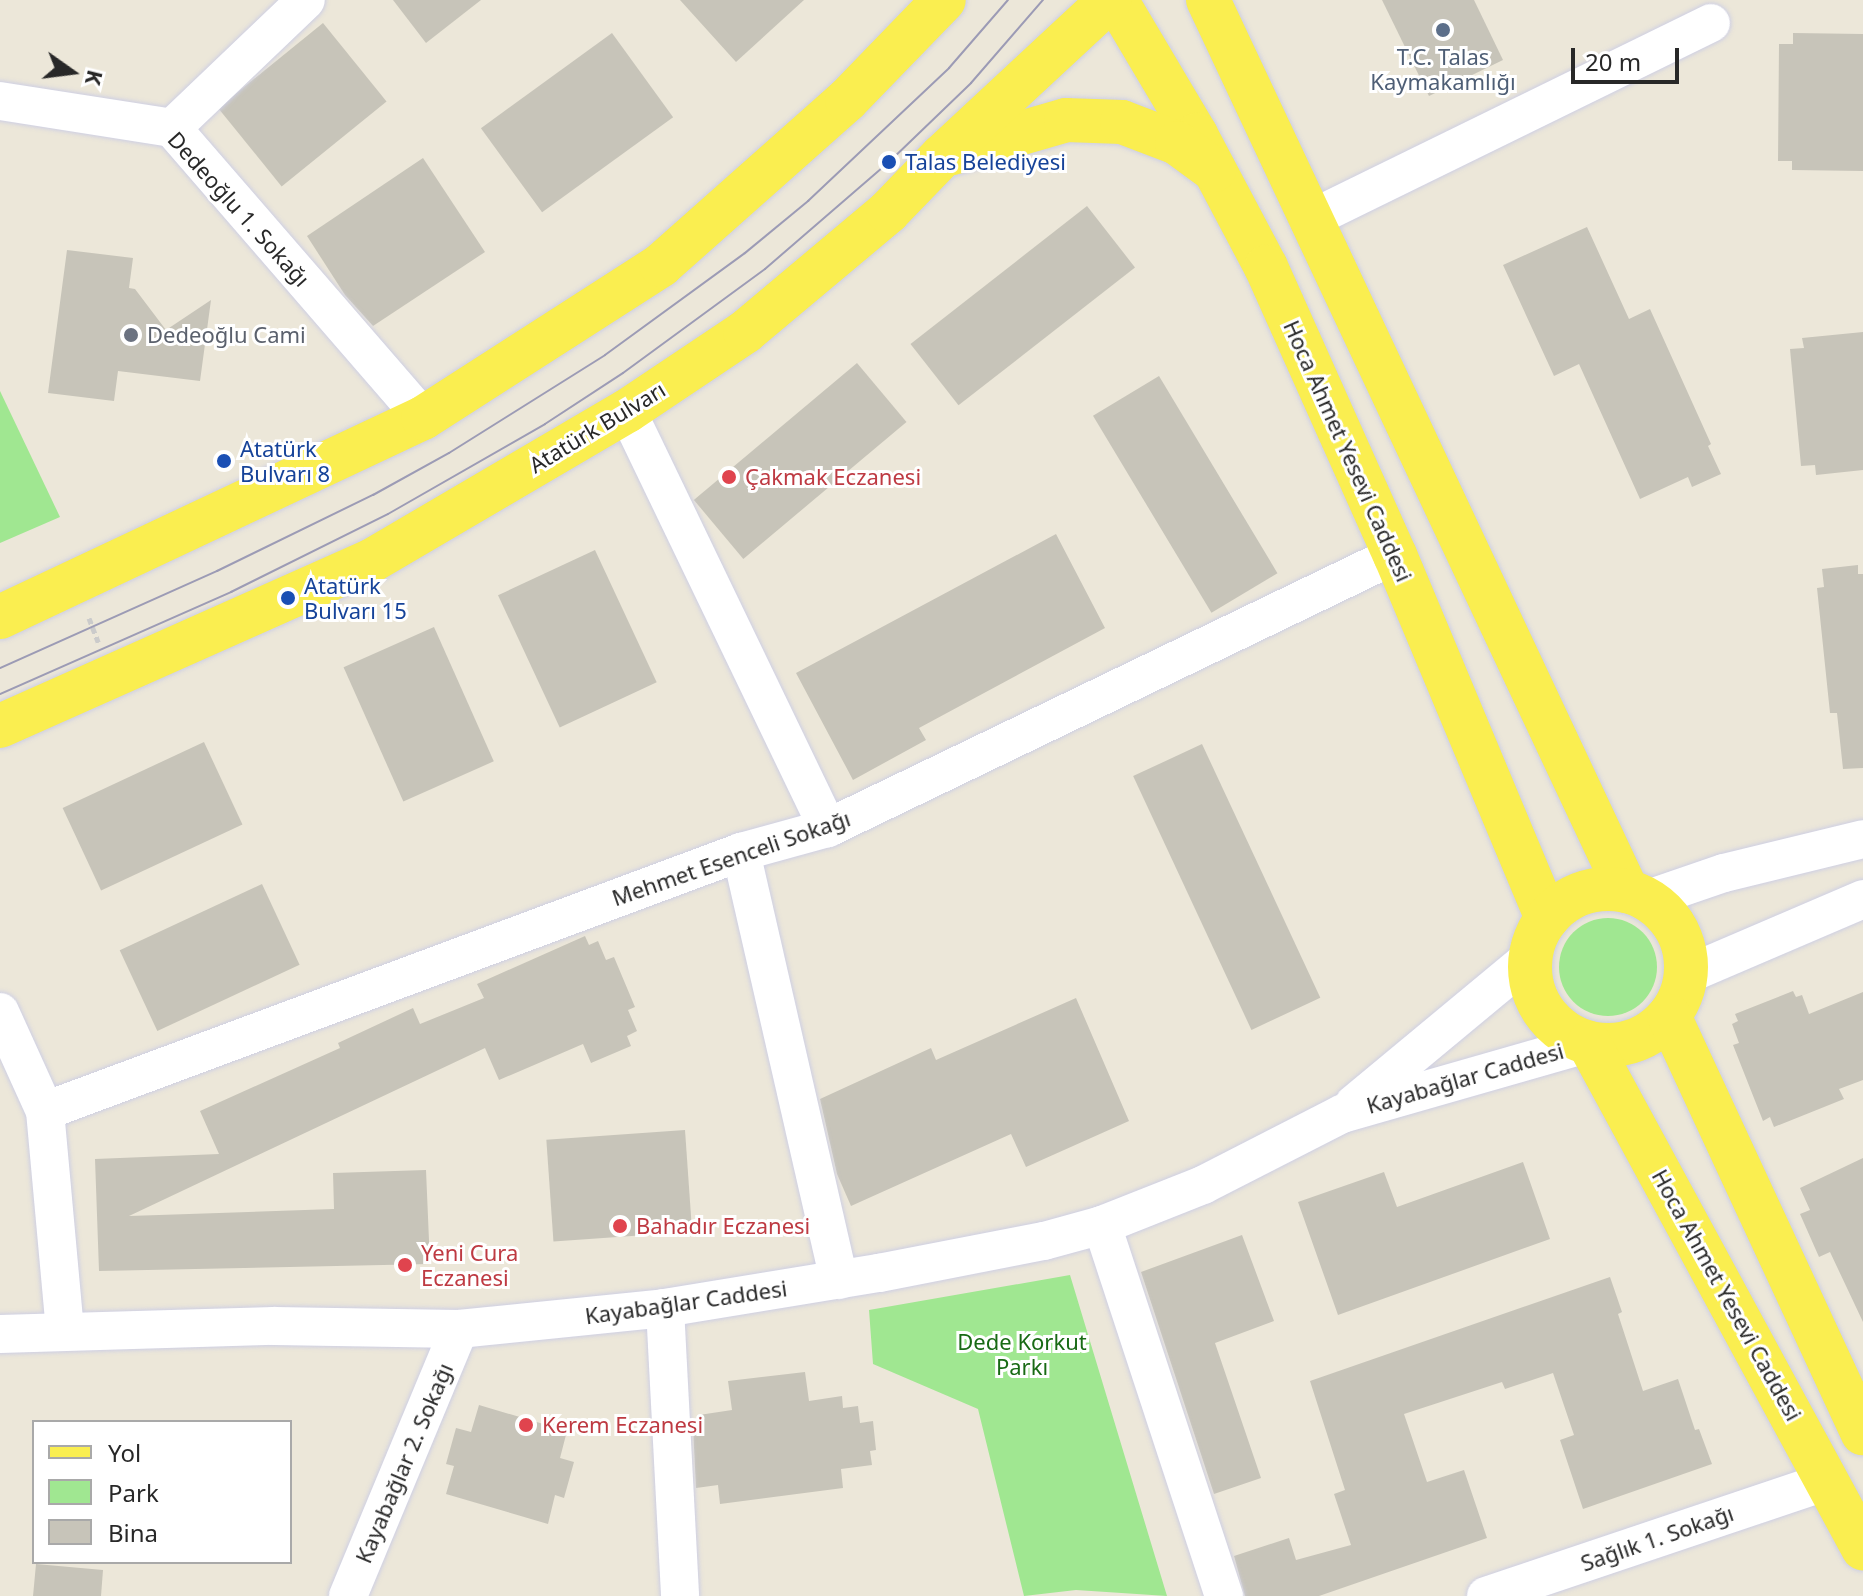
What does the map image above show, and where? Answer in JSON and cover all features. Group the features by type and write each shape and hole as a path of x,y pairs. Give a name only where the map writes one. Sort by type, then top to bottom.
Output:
{"main road":[{"name":"Atatürk Bulvarı","path":"0,726 371,561 627,411 745,332 888,212 942,156 1113,0"},
{"name":"Hoca Ahmet Yesevi Caddesi","path":"1113,0 1215,171 1266,267 1395,555 1547,918"},
{"path":"1208,0 1638,895"},
{"path":"1235,0 1271,130"},
{"path":"0,617 423,418 661,265 847,100 937,4"},
{"path":"942,156 1066,120 1122,122 1177,143 1215,171"},
{"path":"1584,892 1638,895 1665,913 1678,931 1685,953 1686,975 1680,997 1669,1016 1653,1032 1633,1042 1611,1045 1589,1043 1568,1034 1550,1020 1538,1002 1531,981 1530,958 1536,937 1547,918 1564,902 1584,892"},
{"path":"1669,1016 1863,1433"},
{"name":"Hoca Ahmet Yesevi Caddesi","path":"1589,1043 1863,1548"}],"street":[{"path":"172,128 306,0"},
{"path":"1313,218 1711,23"},
{"name":"Dedeoğlu 1. Sokağı","path":"0,101 172,128 423,418"},
{"path":"627,411 828,828"},
{"name":"Mehmet Esenceli Sokağı","path":"45,1111 741,852 828,828 1395,555"},
{"path":"1638,895 1863,839"},
{"path":"741,852 839,1280"},
{"path":"1686,975 1863,899"},
{"name":"Kayabağlar Caddesi","path":"1342,1114 1530,958"},
{"path":"0,1012 45,1111 65,1331"},
{"name":"Kayabağlar Caddesi","path":"0,1334 274,1326 459,1329 665,1308 839,1280 1044,1241 1102,1225 1203,1185 1342,1114 1589,1043"},
{"path":"1102,1225 1224,1596"},
{"path":"665,1308 680,1596"},
{"name":"Kayabağlar 2. Sokağı","path":"348,1596 459,1329"},
{"name":"Sağlık 1. Sokağı","path":"1486,1596 1828,1481"}],"path":[{"path":"74,582 112,676"}],"green space":[{"path":"0,391 60,517 0,543"},
{"path":"1608,918 1627,922 1643,932 1653,948 1657,967 1653,986 1643,1002 1627,1012 1608,1016 1589,1012 1573,1002 1563,986 1559,967 1563,948 1573,932 1589,922"},
{"name":"Dede Korkut Parkı","path":"1070,1275 1167,1596 1076,1590 1024,1596 978,1409 873,1364 869,1310"}],"building":[{"path":"393,0 481,0 426,43"},
{"path":"680,0 804,0 736,62"},
{"name":"T.C. Talas Kaymakamlığı","path":"1382,0 1474,0 1503,60 1429,96"},
{"path":"323,23 387,101 282,186 218,108"},
{"path":"612,33 673,117 542,212 481,128"},
{"path":"1793,33 1863,34 1863,171 1792,170 1792,161 1778,161 1779,44 1793,44"},
{"path":"423,158 485,252 373,326 345,295 307,236"},
{"path":"1087,206 1135,267 959,405 910,344"},
{"path":"1587,227 1629,319 1650,309 1711,444 1708,446 1721,474 1692,487 1688,477 1640,499 1579,364 1554,376 1503,265"},
{"name":"Dedeoğlu Cami","path":"67,250 133,258 129,288 135,289 166,330 211,300 200,381 118,371 114,401 48,393"},
{"path":"1863,332 1863,470 1816,475 1815,465 1801,466 1790,349 1804,348 1802,338"},
{"path":"857,363 906,422 743,559 694,500"},
{"path":"1159,376 1277,573 1211,613 1093,416"},
{"path":"1056,534 1105,628 919,728 926,740 853,780 796,673"},
{"path":"595,550 657,682 560,728 498,595"},
{"path":"1858,565 1858,574 1863,574 1863,768 1843,769 1837,713 1830,713 1817,588 1824,587 1822,569"},
{"path":"434,627 494,761 403,802 344,667"},
{"path":"204,742 242,824 101,890 63,808"},
{"path":"1202,744 1320,998 1251,1030 1133,776"},
{"path":"262,884 300,965 157,1031 120,950"},
{"path":"585,936 589,945 598,941 606,960 614,957 635,1007 628,1010 637,1031 627,1036 631,1046 591,1063 583,1044 499,1080 485,1048 129,1216 334,1209 333,1173 426,1170 430,1264 99,1271 95,1159 219,1154 200,1111 340,1048 338,1043 413,1008 420,1024 484,998 477,984"},
{"path":"1793,991 1796,997 1802,995 1809,1014 1863,992 1863,1080 1839,1089 1844,1099 1774,1127 1770,1117 1763,1121 1733,1045 1739,1043 1732,1024 1738,1021 1735,1014"},
{"path":"1076,998 1129,1121 1026,1167 1011,1134 851,1206 837,1174 820,1099 931,1048 936,1060"},
{"path":"685,1130 692,1232 553,1241 546,1140"},
{"path":"1863,1158 1863,1322 1830,1252 1819,1257 1800,1214 1810,1210 1800,1188"},
{"path":"1523,1162 1550,1239 1338,1315 1298,1202 1384,1172 1397,1207"},
{"path":"1242,1235 1274,1321 1215,1343 1261,1478 1214,1494 1141,1272"},
{"path":"1610,1277 1622,1312 1618,1314 1643,1391 1678,1379 1695,1430 1699,1429 1712,1464 1583,1509 1560,1440 1574,1435 1553,1373 1505,1389 1502,1382 1404,1414 1427,1482 1464,1470 1487,1538 1319,1596 1245,1596 1234,1556 1289,1538 1296,1560 1351,1545 1334,1494 1345,1490 1310,1381"},
{"path":"805,1372 809,1401 842,1396 843,1408 858,1406 860,1423 873,1421 876,1450 870,1451 872,1465 841,1469 843,1488 720,1504 718,1485 696,1488 693,1427 700,1426 699,1415 732,1410 728,1381"},
{"path":"479,1405 567,1431 560,1458 574,1462 564,1498 555,1495 548,1524 446,1494 454,1466 446,1464 456,1428 471,1432"},
{"path":"36,1564 103,1570 101,1596 33,1596"}],"tram line":[{"path":"0,668 217,571 373,495 449,453 605,355 745,253 808,201 949,68 1008,0"},
{"path":"0,694 231,592 388,514 545,424 623,373 765,269 889,162 971,83 1043,0"}],"place":[{"name":"T.C. Talas Kaymakamlığı","path":"1443,30"},
{"name":"Talas Belediyesi","path":"889,162"},
{"name":"Dedeoğlu Cami","path":"131,335"},
{"name":"Atatürk Bulvarı 8","path":"224,461"},
{"name":"Çakmak Eczanesi","path":"729,477"},
{"name":"Atatürk Bulvarı 15","path":"288,598"},
{"name":"Bahadır Eczanesi","path":"620,1226"},
{"name":"Yeni Cura Eczanesi","path":"405,1265"},
{"name":"Kerem Eczanesi","path":"526,1425"}]}
